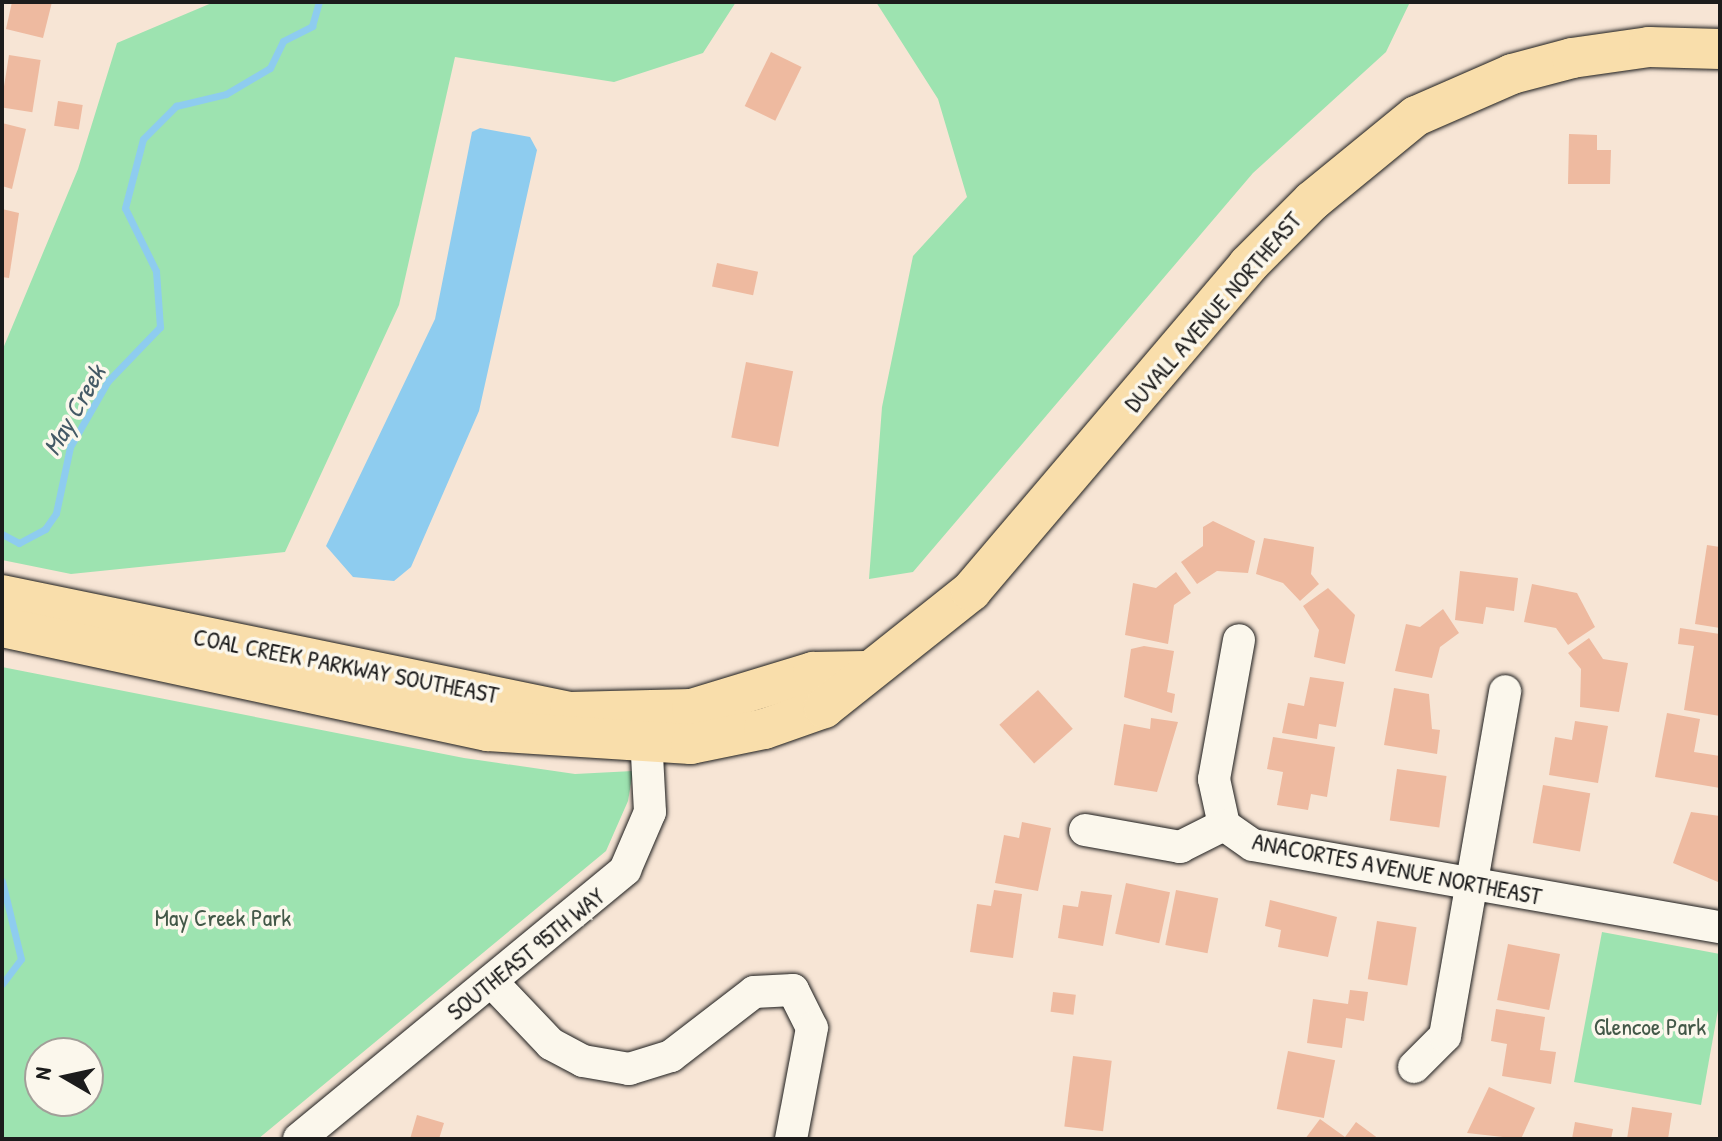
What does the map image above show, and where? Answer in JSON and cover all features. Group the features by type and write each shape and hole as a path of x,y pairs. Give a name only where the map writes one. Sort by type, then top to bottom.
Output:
{"main road":[{"name":"DUVALL AVENUE NORTHEAST","path":"646,728 691,744 764,729 824,708 865,671 971,591 1248,265 1312,201 1416,116 1512,74 1572,58 1649,47 1720,49"},
{"name":"COAL CREEK PARKWAY SOUTHEAST","path":"2,595 69,626 439,723 646,728 692,709 813,672 865,671"},
{"name":"COAL CREEK PARKWAY SOUTHEAST","path":"2,627 69,626"}],"street":[{"path":"1224,825 1214,779 1239,640"},
{"path":"1414,1067 1445,1036 1505,691"},
{"name":"SOUTHEAST 95TH WAY","path":"299,1139 625,870 650,812 646,728"},
{"name":"ANACORTES AVENUE NORTHEAST","path":"1085,830 1180,847 1224,825 1253,845 1720,927"},
{"path":"491,981 551,1044 583,1061 629,1069 671,1056 754,992 781,987 802,997 812,1028 791,1139"}],"green space":[{"path":"214,2 736,2 703,53 614,82 455,57 399,305 285,552 71,574 2,560 2,351 78,169 117,43"},
{"path":"876,2 1410,2 1386,52 1253,173 913,572 869,579 882,407 913,256 967,197 938,99"},
{"name":"May Creek Park","path":"2,667 464,758 575,774 633,771 628,801 606,851 258,1139 2,1139"},
{"name":"Glencoe Park","path":"1602,932 1720,954 1720,999 1701,1105 1574,1082"}],"water":[{"path":"480,128 530,137 537,150 479,411 411,567 394,581 353,577 326,546 435,319 472,132"}],"building":[{"path":"12,2 52,2 43,38 6,29"},
{"path":"771,52 802,67 775,121 745,106"},
{"path":"9,55 41,60 32,112 2,108"},
{"path":"58,101 83,105 79,130 54,126"},
{"path":"2,123 26,129 12,189 2,186"},
{"path":"1569,134 1597,135 1597,150 1611,150 1610,184 1568,184"},
{"path":"2,209 19,213 9,278 2,277"},
{"path":"717,263 758,272 753,295 712,286"},
{"path":"746,362 793,371 778,447 731,438"},
{"path":"1213,521 1255,541 1248,573 1217,571 1197,584 1181,562 1203,546 1203,527"},
{"path":"1264,538 1314,547 1311,574 1319,584 1300,601 1283,583 1256,574"},
{"path":"1707,545 1720,547 1720,628 1695,624"},
{"path":"1460,571 1518,578 1514,611 1486,607 1483,624 1455,620"},
{"path":"1176,572 1191,593 1174,605 1168,644 1125,635 1133,583 1156,588"},
{"path":"1532,584 1577,593 1595,627 1568,645 1556,628 1524,622"},
{"path":"1328,588 1355,615 1345,664 1314,657 1319,630 1303,606"},
{"path":"1443,609 1459,633 1440,647 1432,678 1395,671 1406,624 1420,627"},
{"path":"1680,628 1720,634 1720,716 1684,710 1694,646 1678,644"},
{"path":"1589,638 1603,659 1628,663 1619,712 1580,707 1581,669 1568,653"},
{"path":"1144,646 1174,651 1167,692 1175,694 1172,713 1124,697 1131,649"},
{"path":"1310,677 1344,682 1336,727 1319,724 1317,739 1282,733 1288,703 1304,706"},
{"path":"1394,688 1429,694 1432,729 1440,730 1437,754 1384,745"},
{"path":"1038,690 1073,729 1034,763 999,725"},
{"path":"1667,713 1700,719 1694,752 1720,756 1720,788 1655,777"},
{"path":"1151,718 1178,722 1157,792 1114,785 1124,724 1150,729"},
{"path":"1575,721 1608,726 1598,783 1549,775 1555,737 1572,740"},
{"path":"1273,737 1335,747 1327,797 1311,794 1308,810 1277,805 1283,772 1267,769"},
{"path":"1397,769 1447,776 1439,827 1390,820"},
{"path":"1543,785 1590,793 1580,851 1533,843"},
{"path":"1691,812 1720,816 1718,882 1673,863"},
{"path":"1022,822 1051,828 1038,891 995,883 1004,835 1019,838"},
{"path":"1126,883 1170,892 1159,943 1115,934"},
{"path":"994,890 1022,894 1013,958 970,952 977,904 991,906"},
{"path":"1176,890 1218,898 1208,953 1165,945"},
{"path":"1081,891 1112,895 1103,946 1058,938 1063,905 1078,907"},
{"path":"1270,900 1337,917 1328,957 1278,947 1281,930 1265,926"},
{"path":"1377,921 1417,927 1407,986 1368,979"},
{"path":"1508,944 1560,954 1549,1010 1497,1000"},
{"path":"1350,990 1368,992 1364,1021 1346,1018 1342,1048 1307,1043 1313,999 1348,1004"},
{"path":"1053,992 1076,995 1073,1015 1051,1012"},
{"path":"1496,1009 1545,1017 1540,1050 1556,1052 1551,1084 1502,1076 1507,1044 1491,1041"},
{"path":"1288,1051 1335,1060 1324,1118 1277,1109"},
{"path":"1073,1056 1112,1061 1103,1131 1064,1126"},
{"path":"1489,1087 1535,1108 1521,1139 1467,1133"},
{"path":"1632,1107 1672,1113 1668,1139 1627,1139"},
{"path":"417,1115 444,1123 439,1139 410,1139"},
{"path":"1320,1119 1345,1137 1356,1122 1379,1139 1305,1139"},
{"path":"1575,1122 1613,1129 1611,1139 1572,1139"}],"waterway":[{"name":"May Creek","path":"2,534 19,543 45,529 56,513 70,447 108,381 160,327 156,271 125,208 143,139 176,106 226,94 270,68 283,41 312,26 319,2"},
{"name":"May Creek","path":"2,881 21,959 2,984"}]}
